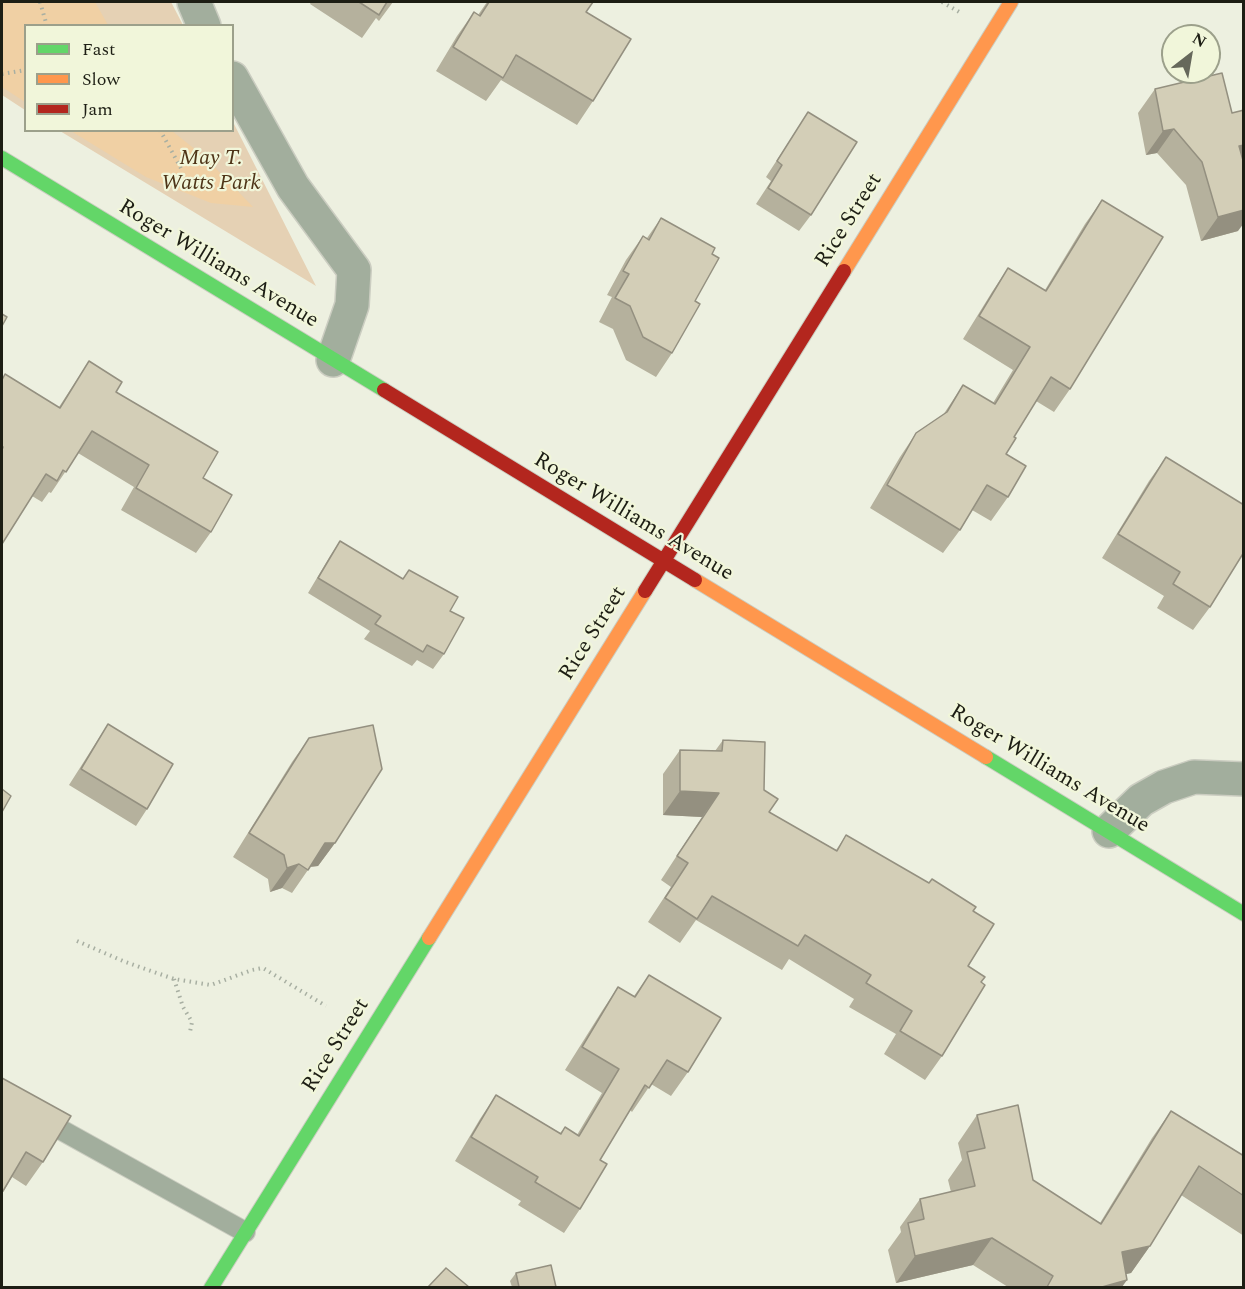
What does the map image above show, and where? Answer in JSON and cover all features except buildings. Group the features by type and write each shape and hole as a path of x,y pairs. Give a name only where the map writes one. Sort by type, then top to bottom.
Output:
{"street":[{"path":"194,2 203,24"},
{"name":"Rice Street","path":"211,1287 1011,2"},
{"path":"234,82 293,187 354,270 352,305 333,360"},
{"name":"Roger Williams Avenue","path":"2,158 1244,914"},
{"path":"1109,831 1141,800 1164,787 1194,777 1244,778"}],"lane":[{"path":"2,1097 246,1232"}],"path":[{"path":"40,2 46,24"},
{"path":"2,74 24,70"},
{"path":"161,132 183,172"},
{"path":"77,941 123,961 174,979 211,985 262,968 326,1006"},
{"path":"174,979 183,1007 192,1022 190,1032"}],"green space":[{"path":"2,2 171,2 182,24 24,24 24,109 2,95"},
{"path":"2,2 95,2 107,24 24,24 24,101 2,87"},
{"name":"May T. Watts Park","path":"234,124 316,286 62,132 234,132"},
{"path":"73,132 173,132 206,158 253,207 211,203 146,177"}],"traffic: fast":[{"path":"2,158 384,390"},
{"path":"986,757 1244,914"},
{"path":"211,1288 429,938"}],"traffic: slow":[{"path":"844,271 1011,2"},
{"path":"695,580 986,757"},
{"path":"429,938 645,591"}],"traffic: jam":[{"path":"645,591 844,271"},
{"path":"384,390 695,580"}]}
